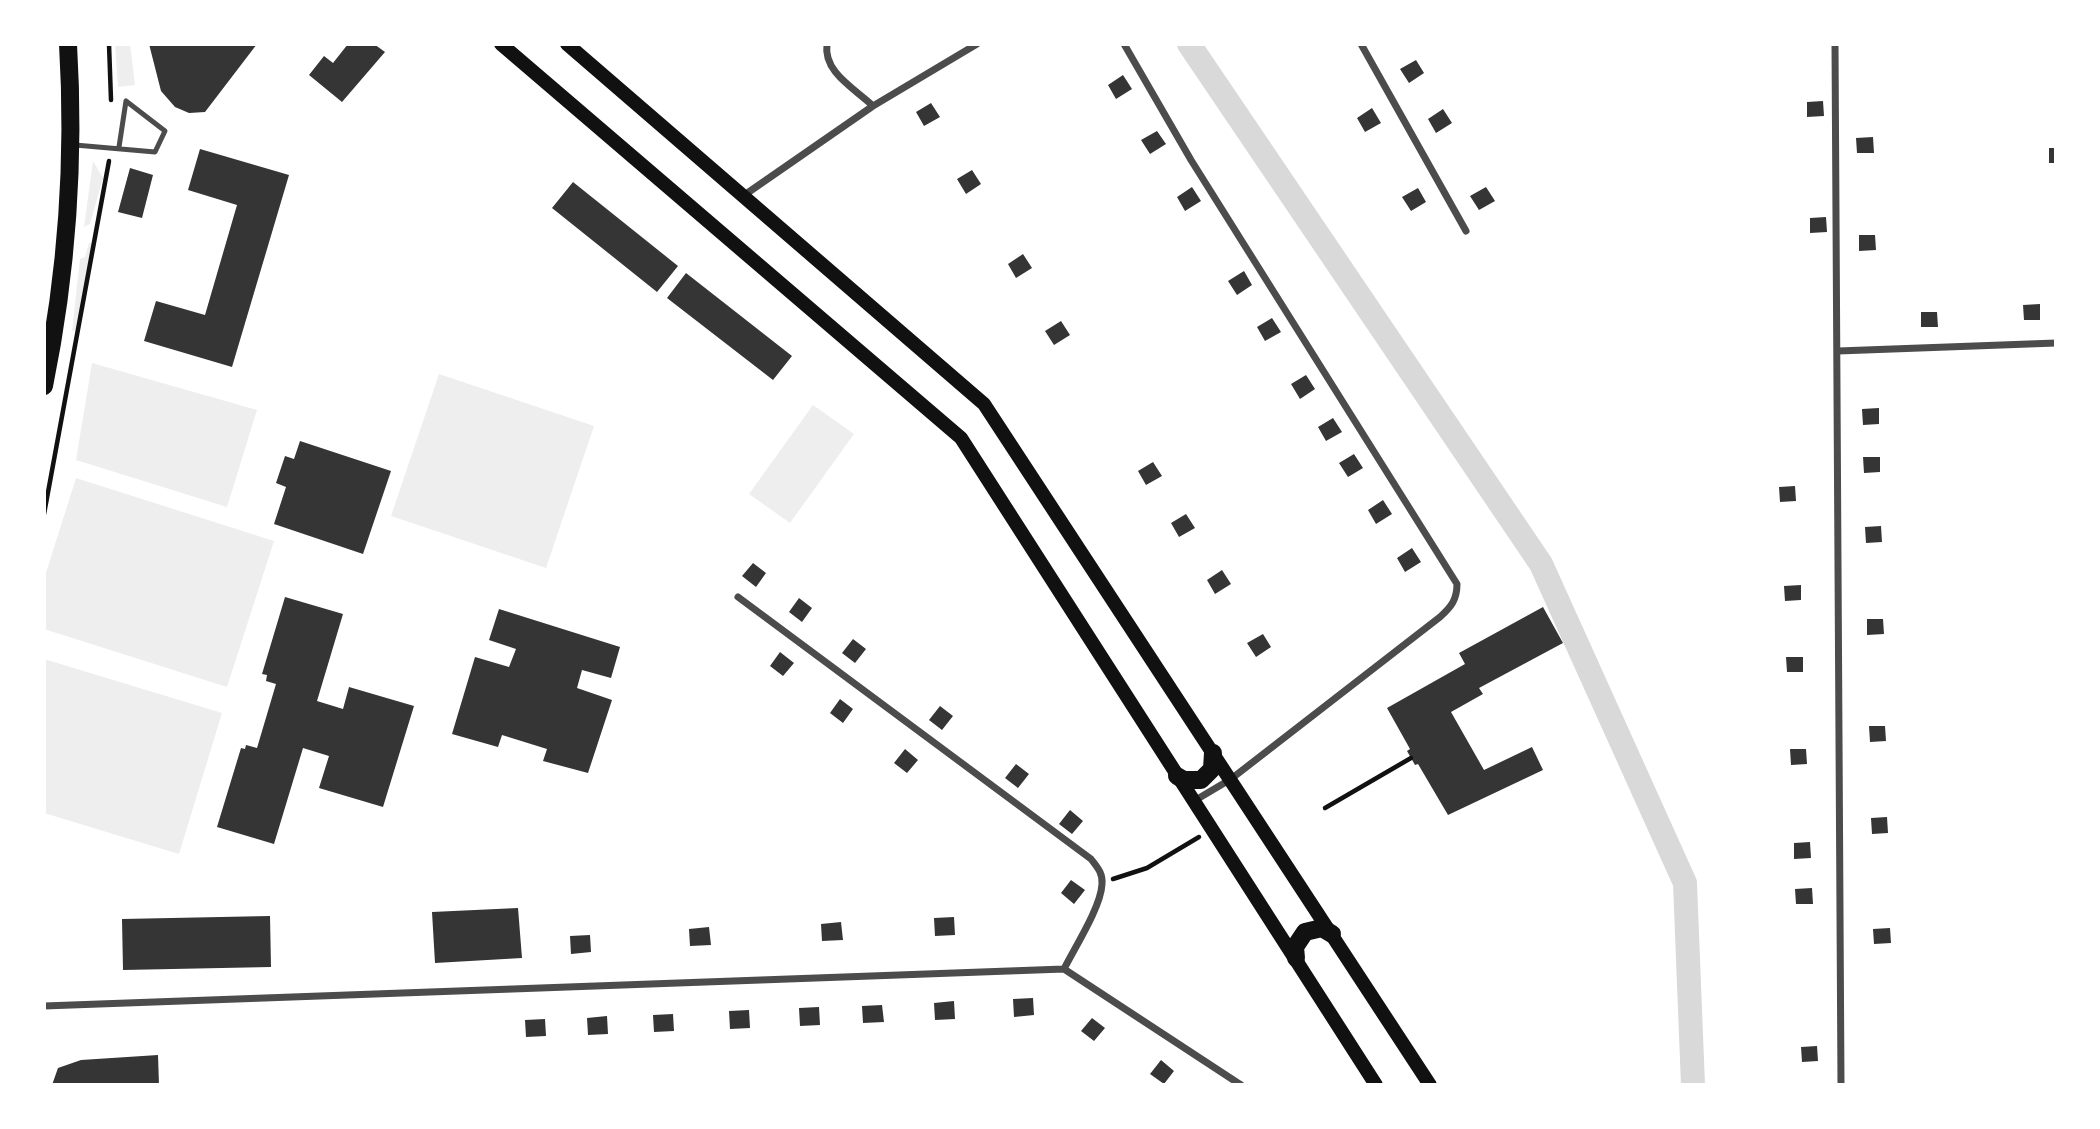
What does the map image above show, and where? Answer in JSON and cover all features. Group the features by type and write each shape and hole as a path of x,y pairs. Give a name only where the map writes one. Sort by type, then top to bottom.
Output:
{"main road":[{"path":"44,386 65,250 71,145 68,44"},
{"path":"501,44 961,438 1377,1085"},
{"path":"567,44 984,404 1430,1085"},
{"path":"1177,776 1184,780 1200,780 1212,769 1213,753"},
{"path":"1296,958 1295,947 1305,932 1322,928 1332,934"}],"street":[{"path":"827,44 829,66 873,106"},
{"path":"743,196 873,106 977,44"},
{"path":"1124,44 1191,160 1454,574 1457,584 1457,594 1452,607 1440,617 1231,779 1193,801"},
{"path":"1362,44 1466,231"},
{"path":"1835,44 1841,1085"},
{"path":"1838,351 2056,343"},
{"path":"738,597 1091,859 1100,870 1100,895 1064,969"},
{"path":"44,1006 1064,969 1241,1085"}],"lane":[{"path":"71,145 155,152 165,131 126,101 115,147"}],"path":[{"path":"109,44 111,108"},
{"path":"44,514 115,147"},
{"path":"1325,808 1411,758"},
{"path":"1102,882 1147,868 1212,830"}],"shaded area":[{"path":"115,44 130,44 135,85 118,87"},
{"path":"93,161 103,178 90,224 84,227"},
{"path":"89,243 94,244 80,328 72,331 80,259 85,257"},
{"path":"92,363 257,410 227,507 76,460"},
{"path":"439,374 594,426 546,568 391,516"},
{"path":"813,405 854,434 790,523 749,494"},
{"path":"76,478 274,541 227,687 44,629 44,579"},
{"path":"44,659 222,713 179,854 44,813"}],"building":[{"path":"149,44 257,44 205,112 189,113 175,107 161,91"},
{"path":"348,44 374,44 385,52 342,102 309,75 324,56 333,63"},
{"path":"1416,60 1424,73 1409,83 1400,69"},
{"path":"1123,75 1132,89 1116,99 1108,85"},
{"path":"1823,101 1824,116 1807,117 1807,102"},
{"path":"931,103 940,117 924,126 916,112"},
{"path":"1372,108 1381,123 1365,132 1357,118"},
{"path":"1443,109 1452,123 1436,133 1428,119"},
{"path":"1157,131 1166,144 1150,154 1141,140"},
{"path":"1873,137 1874,153 1857,153 1856,138"},
{"path":"2049,148 2056,148 2056,163 2049,163"},
{"path":"200,149 289,175 232,367 144,341 156,301 205,315 237,205 188,190"},
{"path":"130,168 153,175 142,218 118,212"},
{"path":"972,170 981,184 966,194 957,179"},
{"path":"573,182 678,266 657,292 552,208"},
{"path":"1192,187 1201,201 1185,211 1177,197"},
{"path":"1486,187 1495,201 1479,210 1470,196"},
{"path":"1418,188 1426,202 1411,211 1402,197"},
{"path":"1826,217 1827,232 1810,233 1810,218"},
{"path":"1859,235 1875,235 1876,250 1859,251"},
{"path":"1023,254 1032,268 1016,278 1008,264"},
{"path":"1244,271 1252,285 1237,295 1228,281"},
{"path":"686,273 792,356 773,380 667,298"},
{"path":"2040,304 2040,320 2024,320 2023,305"},
{"path":"1921,312 1937,312 1938,327 1921,327"},
{"path":"1272,318 1281,332 1265,341 1257,327"},
{"path":"1061,321 1070,335 1054,345 1045,331"},
{"path":"1306,375 1315,389 1300,399 1291,384"},
{"path":"1879,408 1879,424 1863,425 1862,409"},
{"path":"1333,418 1342,432 1326,441 1318,427"},
{"path":"300,441 391,471 363,554 274,524 286,487 276,483 285,456 294,459"},
{"path":"1354,454 1363,468 1348,477 1339,463"},
{"path":"1863,457 1880,457 1880,472 1864,473"},
{"path":"1153,462 1162,476 1146,485 1138,471"},
{"path":"1795,486 1796,501 1780,502 1779,487"},
{"path":"1383,500 1392,514 1376,524 1368,510"},
{"path":"1186,514 1195,528 1179,537 1171,523"},
{"path":"1881,526 1882,542 1866,543 1865,527"},
{"path":"1412,548 1421,562 1405,572 1397,558"},
{"path":"753,563 766,573 756,587 742,576"},
{"path":"1222,570 1231,584 1215,594 1207,580"},
{"path":"1801,585 1801,600 1785,601 1784,586"},
{"path":"285,597 343,614 317,701 343,709 349,687 414,706 383,807 319,788 329,756 303,748 274,844 217,827 241,748 245,749 246,745 257,748 276,684 266,681 267,675 262,674"},
{"path":"799,598 812,608 802,622 789,612"},
{"path":"1543,607 1563,643 1479,688 1483,694 1451,712 1484,770 1532,747 1543,770 1448,815 1418,764 1415,765 1407,751 1410,749 1387,708 1465,664 1459,653"},
{"path":"499,609 620,647 611,678 582,670 577,688 612,700 588,773 543,761 547,749 502,735 498,747 452,734 475,657 509,667 516,649 489,640"},
{"path":"1867,619 1883,619 1884,634 1867,635"},
{"path":"1263,634 1271,647 1256,657 1247,643"},
{"path":"853,639 866,649 855,663 842,653"},
{"path":"780,652 794,663 783,676 770,666"},
{"path":"1786,657 1803,657 1803,672 1787,672"},
{"path":"840,699 853,709 843,723 830,713"},
{"path":"940,706 953,716 942,730 929,720"},
{"path":"1869,726 1885,726 1886,741 1870,742"},
{"path":"905,749 918,760 907,773 894,763"},
{"path":"1790,749 1806,749 1807,764 1791,765"},
{"path":"1016,764 1029,774 1018,788 1005,778"},
{"path":"1070,810 1083,821 1072,834 1059,824"},
{"path":"1887,817 1888,833 1872,834 1871,818"},
{"path":"1810,842 1811,858 1794,859 1794,843"},
{"path":"1071,880 1085,890 1074,904 1061,893"},
{"path":"1812,888 1813,904 1796,904 1795,889"},
{"path":"518,908 522,958 435,963 432,912"},
{"path":"270,916 271,967 123,970 122,919"},
{"path":"954,917 955,935 935,936 934,918"},
{"path":"841,922 843,940 822,941 821,924"},
{"path":"709,927 711,945 690,946 689,929"},
{"path":"1890,928 1891,943 1874,944 1873,929"},
{"path":"590,935 591,952 571,954 570,936"},
{"path":"1033,998 1034,1015 1014,1017 1013,999"},
{"path":"954,1001 955,1019 935,1020 934,1003"},
{"path":"882,1005 884,1022 863,1023 862,1006"},
{"path":"819,1007 820,1025 800,1026 799,1008"},
{"path":"749,1010 750,1028 730,1029 729,1011"},
{"path":"673,1014 674,1031 654,1032 653,1015"},
{"path":"607,1016 608,1034 588,1035 587,1018"},
{"path":"1092,1018 1105,1028 1094,1041 1081,1031"},
{"path":"545,1019 546,1036 526,1037 525,1020"},
{"path":"1817,1046 1818,1061 1802,1062 1801,1047"},
{"path":"158,1055 159,1085 52,1085 58,1068 81,1060"},
{"path":"1161,1060 1174,1071 1164,1084 1150,1074"}],"waterway":[{"path":"1189,44 1541,564 1685,883 1693,1085"}]}
